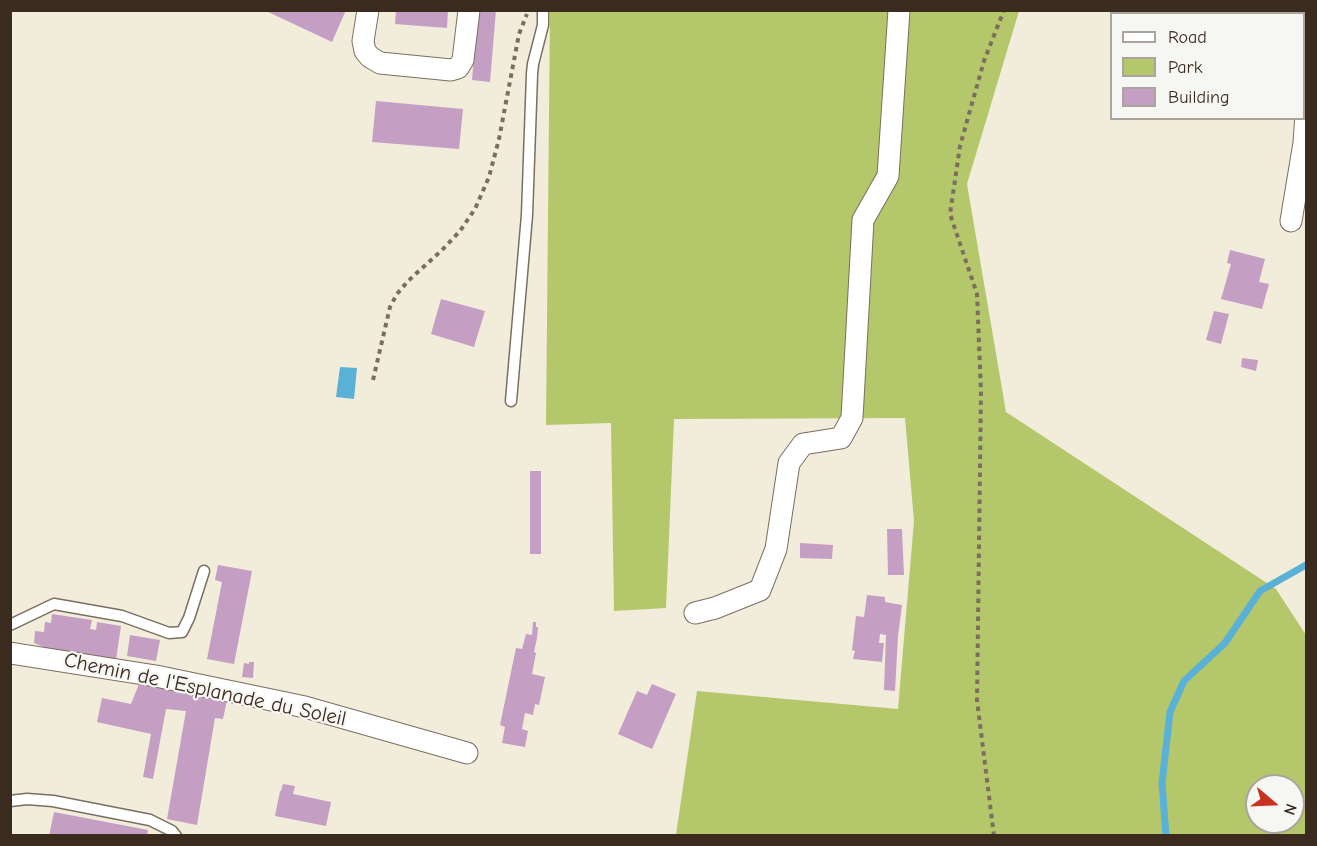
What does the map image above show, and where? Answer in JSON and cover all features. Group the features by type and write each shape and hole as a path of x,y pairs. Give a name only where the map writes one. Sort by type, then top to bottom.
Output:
{"street":[{"path":"368,10 363,41 365,51 370,57 380,63 451,70 458,68 463,60 469,10"},
{"path":"695,613 715,608 760,590 776,549 789,463 803,444 841,438 852,418 863,220 888,176 899,10"},
{"path":"1291,221 1304,143 1306,113"},
{"name":"Chemin de l'Esplanade du Soleil","path":"10,653 156,676 305,707 467,753"}],"lane":[{"path":"512,401 526,215 532,74 543,24 543,10"},
{"path":"10,625 54,604 122,616 169,633 182,632 189,618 204,571"},
{"path":"10,801 27,798 53,801 150,820 172,831 176,836"}],"path":[{"path":"373,380 390,307 397,294 460,231 475,209 489,177 499,139 519,34 528,10"},
{"path":"994,836 976,700 981,392 977,294 950,214 960,146 984,61 1004,10"}],"green space":[{"path":"550,11 1019,11 967,184 1006,412 1276,589 1306,635 1306,835 676,835 697,691 898,709 914,521 905,418 674,419 666,608 614,611 611,423 546,425"}],"water":[{"path":"340,367 357,368 354,399 336,397"}],"building":[{"path":"264,10 346,10 332,42"},
{"path":"396,10 448,10 447,28 395,24"},
{"path":"478,10 496,10 490,82 472,80"},
{"path":"1253,10 1306,10 1306,16 1305,19 1305,12 1252,12"},
{"path":"376,101 463,109 459,149 372,142"},
{"path":"1230,250 1265,259 1259,282 1269,284 1262,309 1221,299 1231,264 1227,263"},
{"path":"441,299 485,311 474,347 431,334"},
{"path":"1214,311 1229,314 1221,344 1206,340"},
{"path":"1242,358 1258,360 1256,371 1241,367"},
{"path":"530,471 541,471 541,554 530,554"},
{"path":"887,529 902,529 904,575 888,575"},
{"path":"800,543 833,545 832,559 800,558"},
{"path":"218,565 252,571 234,664 207,659 222,582 215,580"},
{"path":"867,595 885,597 885,602 902,605 895,691 884,690 886,635 880,634 879,643 884,643 882,662 853,659 856,616 864,617"},
{"path":"52,614 92,620 90,629 96,630 97,622 121,626 116,660 49,649 34,643 35,631 44,632 45,622 51,623"},
{"path":"533,622 536,622 536,627 538,627 532,674 545,677 539,705 535,704 533,715 525,713 522,729 528,731 525,747 502,743 505,727 500,725 516,648 522,649 526,634 532,635"},
{"path":"130,635 160,640 156,661 127,656"},
{"path":"249,662 254,662 253,678 242,677 244,663 249,664"},
{"path":"139,684 227,700 223,719 215,718 197,825 167,819 186,711 166,709 153,779 143,777 151,734 97,722 102,698 131,704"},
{"path":"652,684 676,694 652,749 618,734 637,691 647,695"},
{"path":"283,784 295,786 293,794 331,802 326,826 275,816"},
{"path":"54,812 148,830 147,836 49,836"}],"waterway":[{"path":"1166,836 1162,783 1170,712 1184,681 1225,643 1260,591 1306,565"}]}
